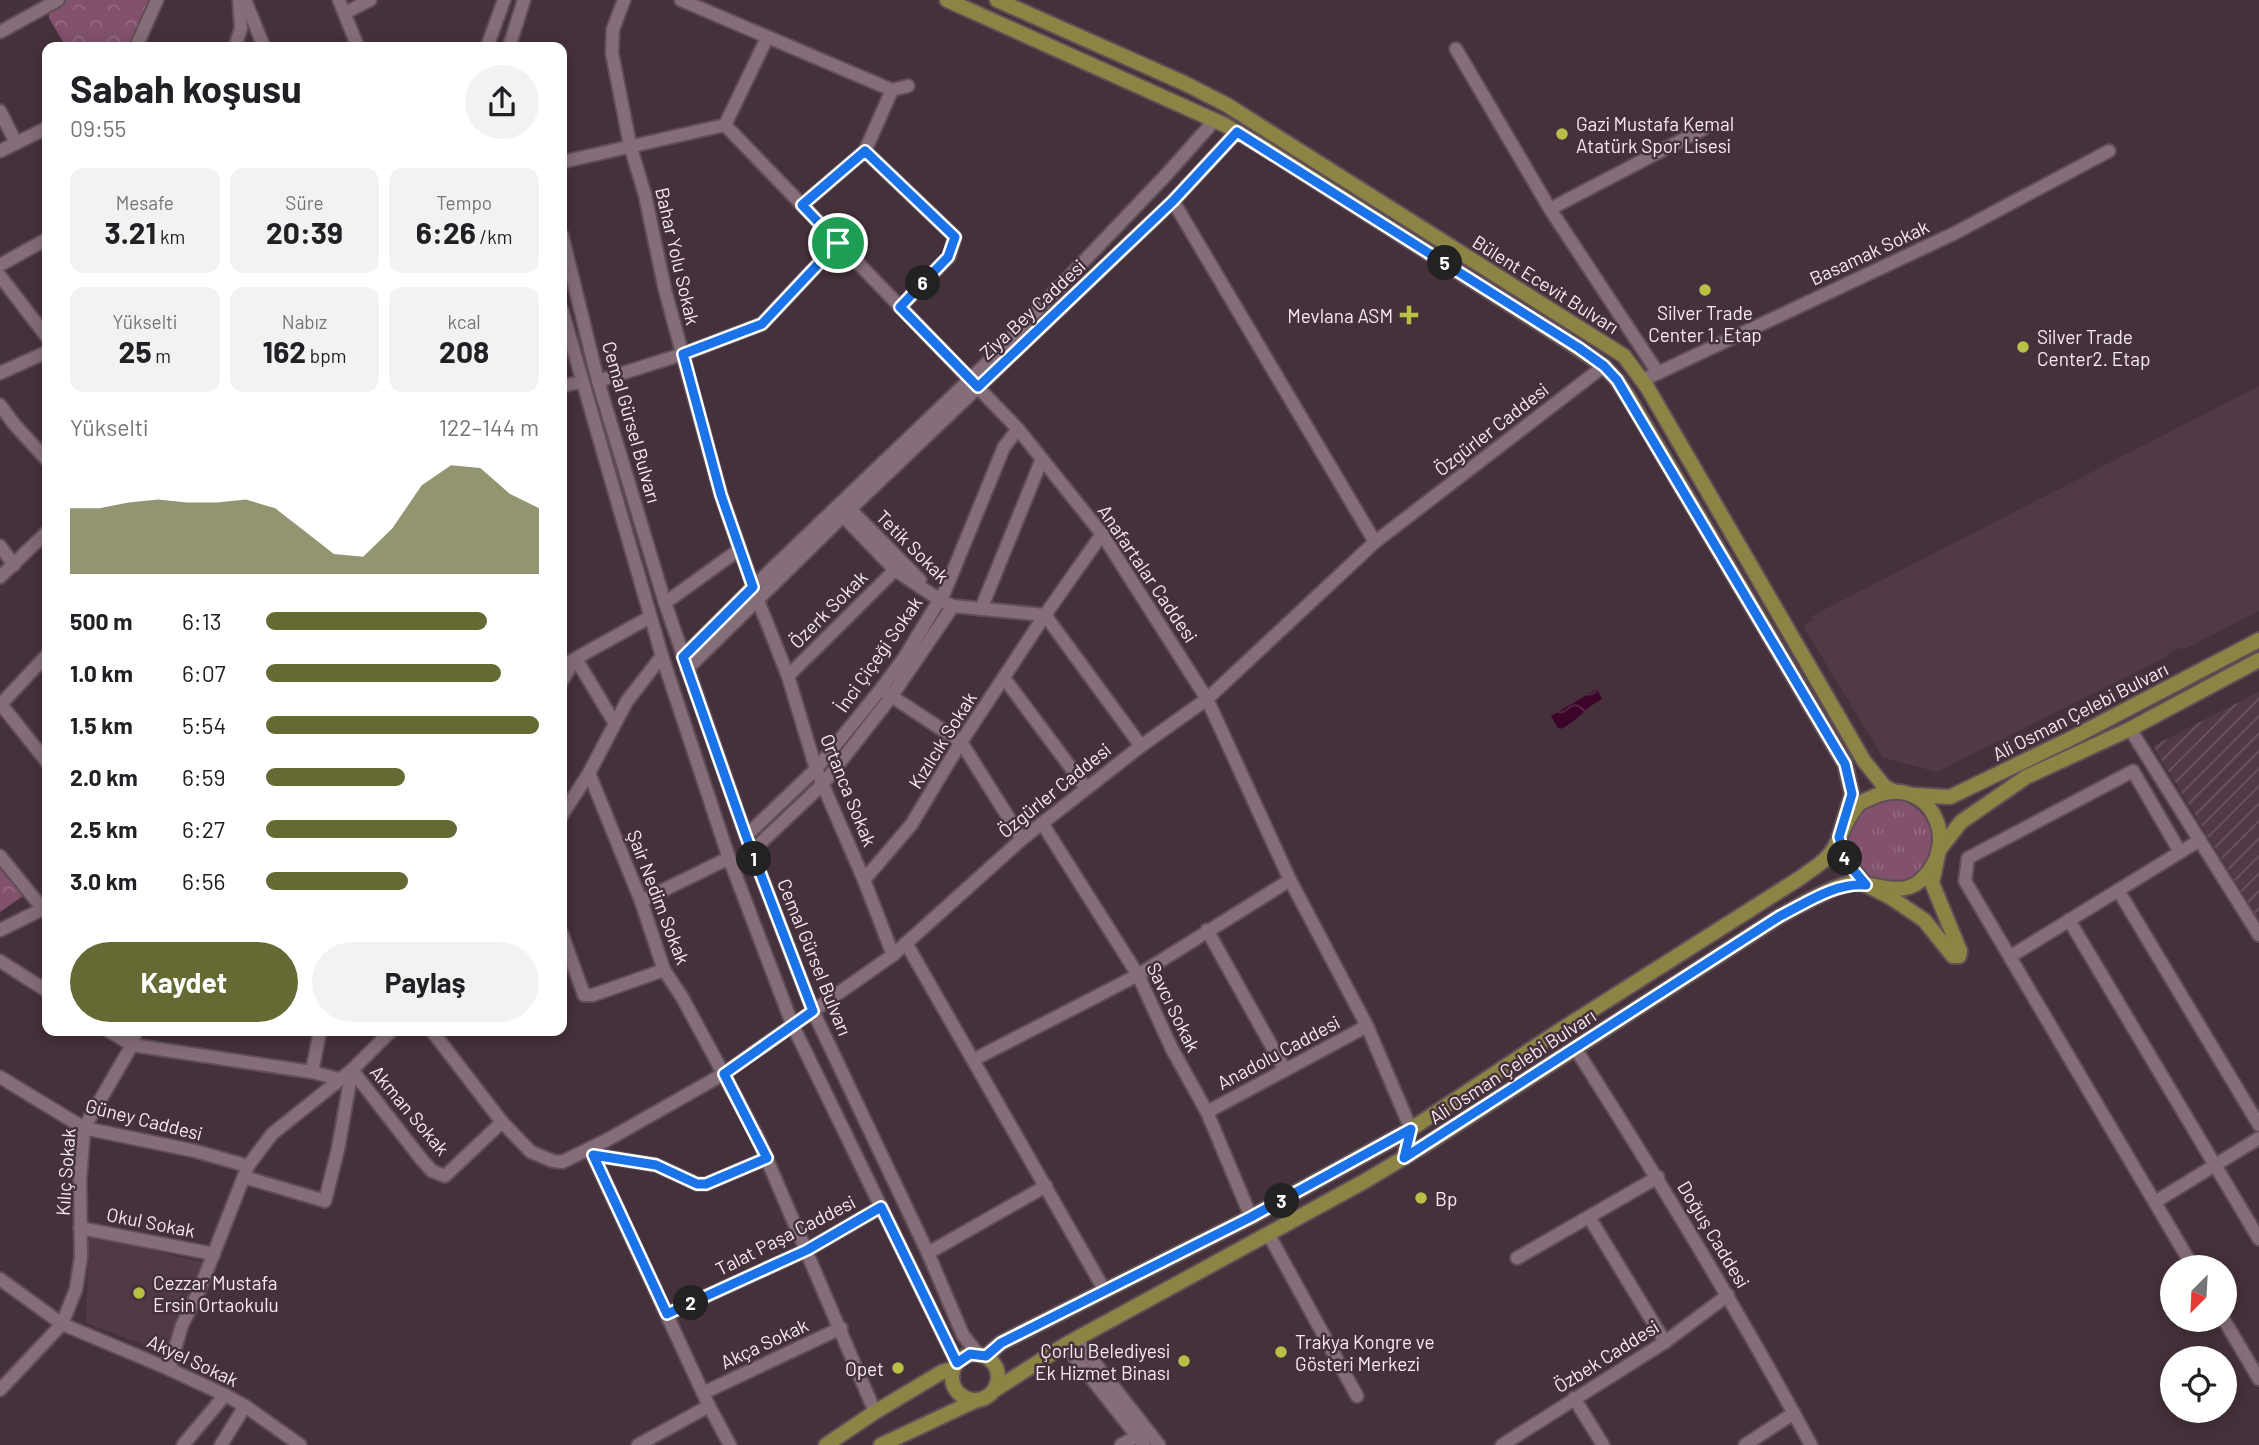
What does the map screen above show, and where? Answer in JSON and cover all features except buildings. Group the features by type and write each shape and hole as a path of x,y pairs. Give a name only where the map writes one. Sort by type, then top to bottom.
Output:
{"main road":[{"path":"947,0 1237,132 1604,366 1629,398 1845,764 1852,794 1839,837 1846,861 1866,885 1890,897 1923,920 1949,953 1959,956 1959,947 1932,883 1939,850 1940,826 1927,805 1913,795 1893,791 1875,796 1859,804 1839,837"},
{"name":"Bülent Ecevit Bulvarı","path":"997,0 1184,83 1227,105 1624,356 1643,380 1852,743 1876,778 1893,791"},
{"name":"Ali Osman Çelebi Bulvarı","path":"1913,795 1950,797 2259,640"},
{"name":"Ali Osman Çelebi Bulvarı","path":"1939,850 1961,822 2026,777 2130,729 2257,661"},
{"name":"Ali Osman Çelebi Bulvarı","path":"982,1355 1251,1217 1411,1129 1562,1029 1790,885 1829,855 1839,837"},
{"path":"1866,885 1894,890 1919,882 1939,850"},
{"name":"Ali Osman Çelebi Bulvarı","path":"996,1389 1071,1342 1269,1235 1404,1158 1780,916 1851,883 1866,885"},
{"path":"881,1445 985,1399 996,1389 996,1367 982,1355 962,1357 951,1377 957,1392 977,1401"},
{"path":"826,1445 875,1412 955,1366"}],"street":[{"path":"0,32 58,0"},
{"path":"138,42 157,0"},
{"path":"237,42 241,28 239,0"},
{"path":"245,0 262,42"},
{"path":"339,0 356,42"},
{"path":"345,13 370,0"},
{"path":"490,42 504,0"},
{"path":"511,42 524,0"},
{"name":"Bahar Yolu Sokak","path":"624,0 613,29 611,53 630,145 645,195 665,290 721,495 755,593"},
{"path":"681,0 892,90 908,86"},
{"path":"567,161 725,125 767,38"},
{"path":"1457,49 1550,209 1658,373"},
{"path":"802,205 865,151 892,90"},
{"path":"0,111 16,143"},
{"name":"Ziya Bey Caddesi","path":"974,383 1215,120"},
{"name":"Anafartalar Caddesi","path":"725,125 1018,429 1102,534 1207,699 1290,880 1367,1026 1411,1129"},
{"path":"1550,209 1703,128"},
{"path":"0,151 42,130"},
{"name":"Ziya Bey Caddesi","path":"685,663 974,383 1173,201 1237,132"},
{"path":"865,151 955,237 948,257 900,307"},
{"name":"Basamak Sokak","path":"1643,380 1955,233 2109,152"},
{"path":"1173,201 1375,542"},
{"path":"0,265 42,242"},
{"path":"598,380 683,354 762,324 838,243"},
{"name":"Cemal Gürsel Bulvarı","path":"567,255 598,380 665,603 751,851 813,1011 929,1253 963,1335 982,1355"},
{"path":"0,276 42,331"},
{"name":"Cemal Gürsel Bulvarı","path":"567,329 650,617 729,858 793,1026 955,1366"},
{"path":"0,373 42,354"},
{"name":"Özgürler Caddesi","path":"436,1036 502,1122 531,1152 543,1159 562,1162 591,1152 724,1074 892,955 1022,839 1141,746 1207,699 1375,542 1604,366"},
{"path":"567,385 581,382"},
{"path":"0,405 42,455"},
{"name":"İnci Çiçeği Sokak","path":"746,836 816,769 886,693 940,600 1004,447 1018,429"},
{"path":"981,609 1042,459"},
{"name":"Tetik Sokak","path":"842,509 895,570 940,600"},
{"name":"Tetik Sokak","path":"842,509 940,600"},
{"name":"Kızılcık Sokak","path":"864,880 911,825 961,742 1102,534"},
{"path":"0,577 42,537"},
{"path":"0,546 14,565"},
{"path":"665,603 740,549"},
{"name":"Özerk Sokak","path":"788,676 895,570"},
{"name":"Ortanca Sokak","path":"755,593 788,676 816,769 864,880 892,955"},
{"path":"940,600 953,606 1045,615 1141,746"},
{"name":"İnci Çiçeği Sokak","path":"751,851 823,784 886,693 953,606"},
{"path":"567,664 650,617"},
{"path":"567,807 589,773 627,701 662,656"},
{"path":"42,660 0,704 42,756"},
{"path":"567,673 575,660"},
{"path":"575,660 614,722"},
{"path":"1004,678 1086,788"},
{"path":"886,693 961,742 1022,839"},
{"path":"2130,729 2259,935"},
{"path":"2180,852 2133,771 1968,858 1965,881 2186,1255"},
{"name":"Şair Nedim Sokak","path":"589,773 641,901 664,970 682,997 767,1158 875,1412"},
{"name":"Savcı Sokak","path":"1042,823 1138,975 1172,1049 1207,1112 1251,1217"},
{"path":"2011,956 2200,840"},
{"path":"0,856 42,905"},
{"path":"641,901 729,858"},
{"path":"973,1060 1138,975 1290,880"},
{"path":"2118,890 2259,1125"},
{"path":"0,930 42,909"},
{"path":"2069,920 2259,1238"},
{"path":"1207,930 1285,1070"},
{"path":"906,943 1105,1290"},
{"path":"567,948 584,996 664,970"},
{"path":"0,961 42,988"},
{"name":"Anadolu Caddesi","path":"1207,1112 1367,1026"},
{"path":"117,1036 132,1045 312,1072 340,1079"},
{"name":"Kılıç Sokak","path":"62,1324 76,1289 80,1257 80,1180 85,1128 135,1036"},
{"path":"312,1072 319,1036"},
{"path":"169,1368 182,1325 214,1254 246,1171 272,1134 352,1070 386,1036"},
{"name":"Doğuş Caddesi","path":"1575,1048 1658,1177 1811,1445"},
{"name":"Akman Sokak","path":"352,1070 432,1171 445,1176 502,1122"},
{"name":"Güney Caddesi","path":"1,1079 85,1128 195,1151 325,1201 338,1149 352,1070"},
{"path":"1404,1158 1411,1129"},
{"path":"2155,1202 2259,1138"},
{"path":"591,1152 656,1165 697,1184 706,1184 767,1158"},
{"path":"591,1152 709,1406 730,1445"},
{"path":"1517,1258 1658,1177"},
{"path":"929,1253 1046,1186"},
{"name":"Talat Paşa Caddesi","path":"667,1314 807,1250 881,1207"},
{"path":"1589,1217 1665,1342"},
{"name":"Okul Sokak","path":"80,1228 214,1254"},
{"path":"1269,1235 1357,1396"},
{"name":"Akyel Sokak","path":"0,1279 62,1324 169,1368 225,1395 300,1445"},
{"name":"Özbek Caddesi","path":"1502,1445 1665,1342 1728,1296"},
{"path":"0,1390 62,1324"},
{"name":"Akça Sokak","path":"703,1393 841,1328"},
{"path":"2231,1332 2259,1379"},
{"path":"1071,1342 1141,1440 1121,1445"},
{"path":"1071,1342 1159,1445"},
{"path":"183,1445 225,1395"},
{"path":"1574,1398 1603,1445"},
{"path":"221,1445 245,1406"},
{"path":"638,1445 709,1406"},
{"path":"1745,1445 1794,1413"}],"shaded area":[{"path":"2259,386 2259,611 2183,650 2180,647 2168,656 1937,772 1883,758 1803,626 1814,620 1812,616"},
{"path":"2259,692 2259,920 2153,746"},
{"name":"Cezzar Mustafa Ersin Ortaokulu","path":"89,1235 205,1263 165,1353 86,1323"}],"green space":[{"path":"65,0 149,0 131,42 63,42 49,18 49,12"},
{"path":"1890,799 1913,806 1925,818 1932,841 1925,864 1913,876 1890,883 1867,876 1855,864 1848,841 1855,818 1867,806"},
{"path":"0,867 23,896 0,912"}],"water":[{"path":"1597,689 1602,699 1559,730 1551,716"}],"place":[{"name":"Gazi Mustafa Kemal Atatürk Spor Lisesi","path":"1562,134"},
{"name":"Silver Trade Center 1. Etap","path":"1705,290"},
{"name":"Mevlana ASM","path":"1409,315"},
{"name":"Silver Trade Center2. Etap","path":"2023,347"},
{"name":"Bp","path":"1421,1198"},
{"name":"Cezzar Mustafa Ersin Ortaokulu","path":"139,1293"},
{"name":"Trakya Kongre ve Gösteri Merkezi","path":"1281,1352"},
{"name":"Çorlu Belediyesi Ek Hizmet Binası","path":"1184,1361"},
{"name":"Opet","path":"898,1368"}],"route":[{"path":"1237,132 1258,144 1579,348 1604,366 1617,380 1845,764 1852,794 1839,837 1846,861 1866,885 1851,883 1780,916 1404,1158 1411,1129 1251,1217 1001,1343 986,1356 970,1354 957,1363 881,1207 807,1250 667,1314 593,1155 656,1165 697,1184 723,1178 767,1158 724,1074 813,1011 746,836 683,657 753,587 721,495 683,354 762,324 838,243 802,205 865,151 955,237 948,257 900,307 978,387 1173,201 1237,132"}]}
